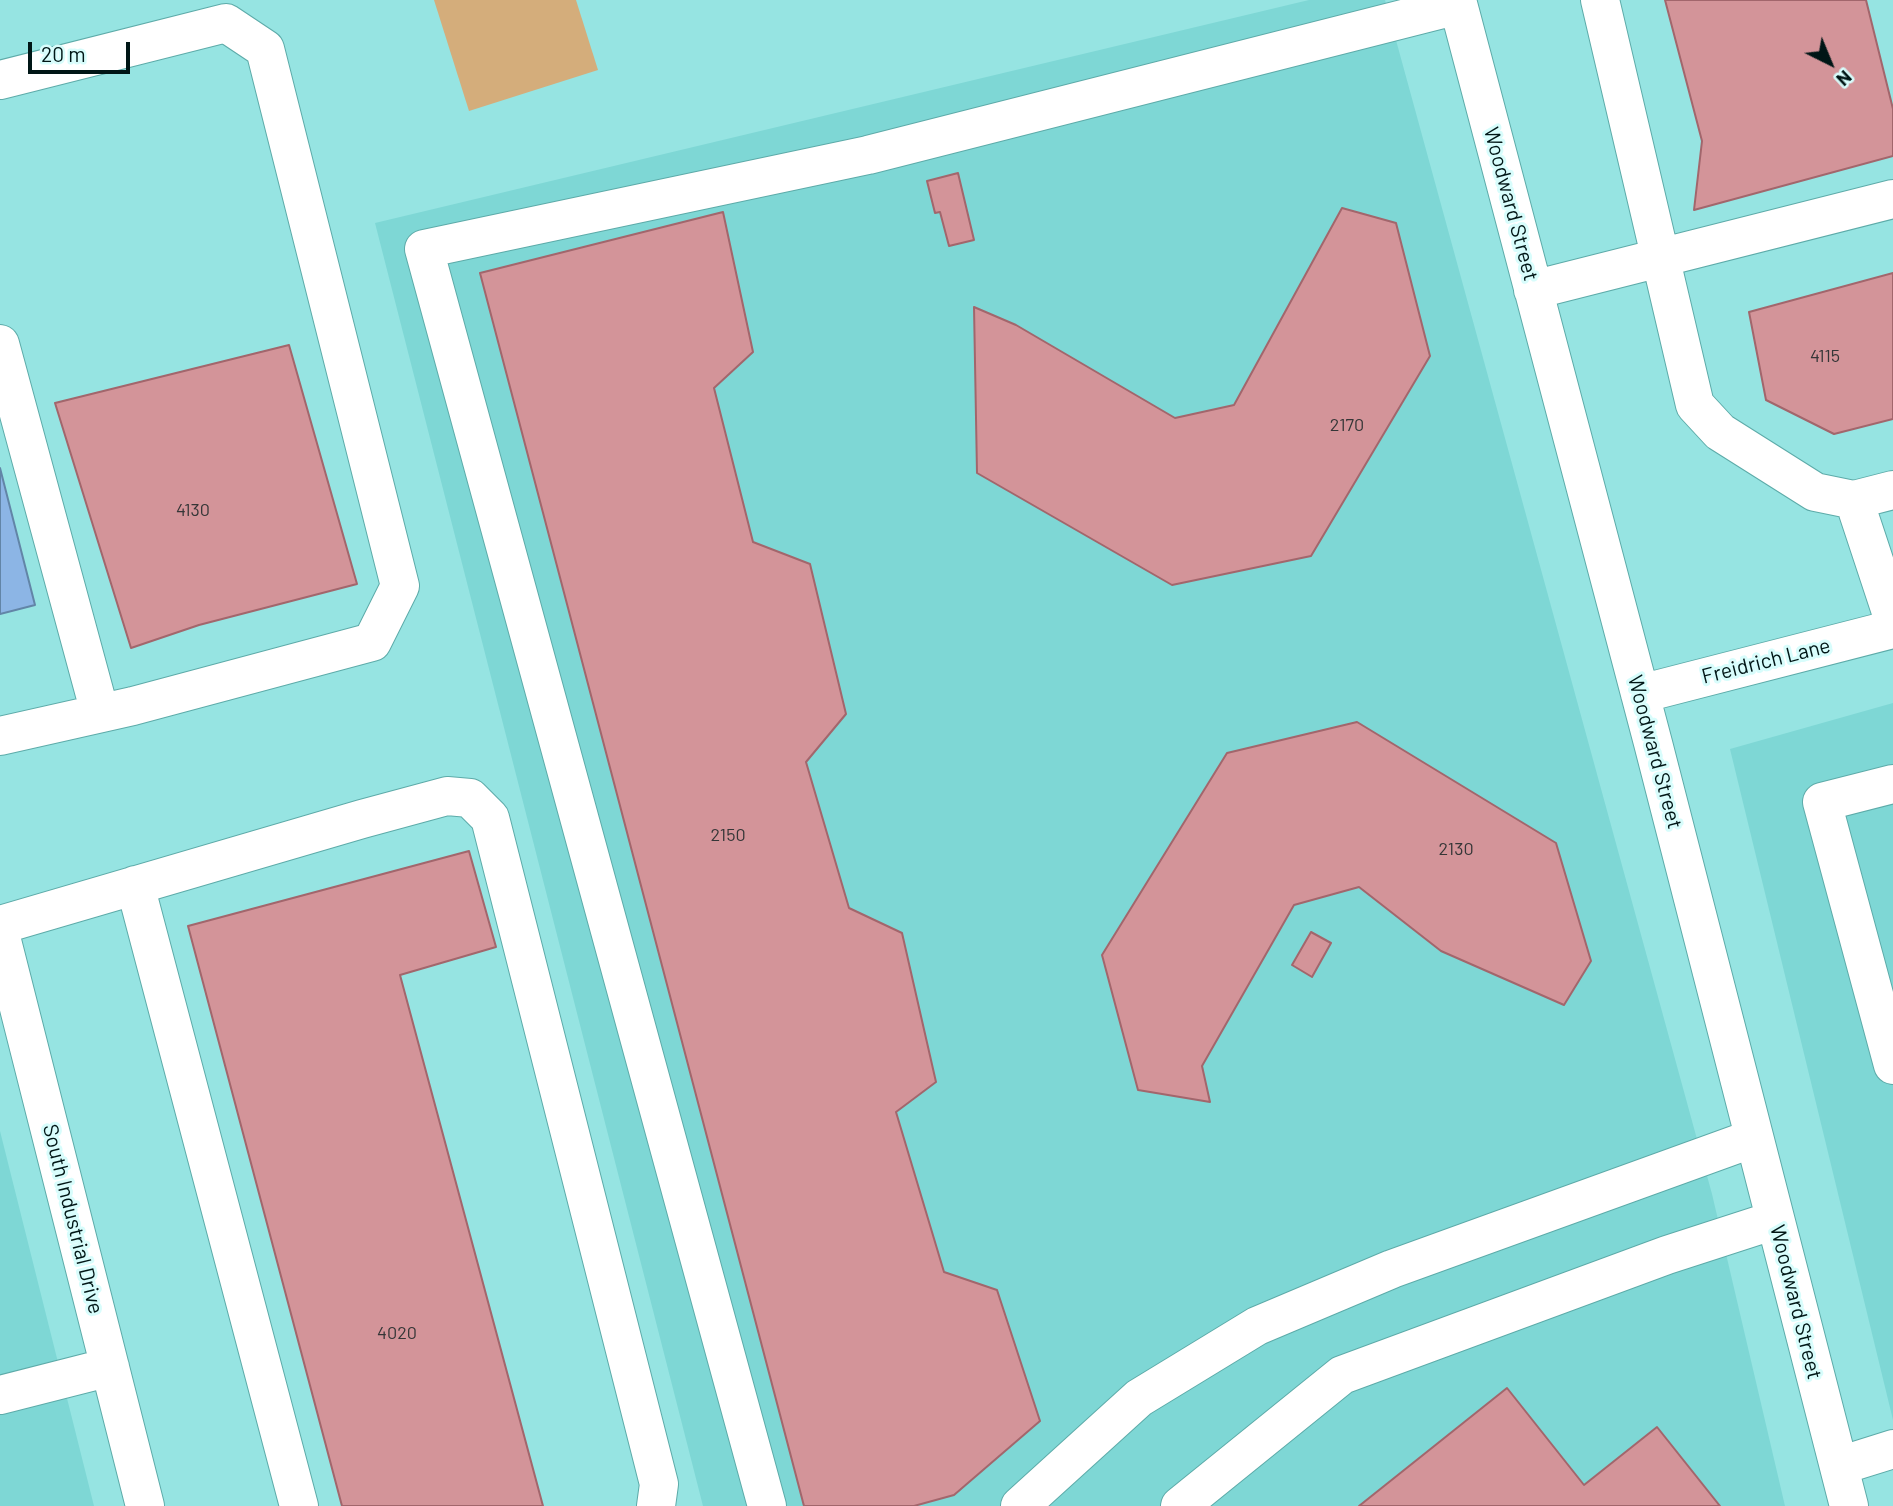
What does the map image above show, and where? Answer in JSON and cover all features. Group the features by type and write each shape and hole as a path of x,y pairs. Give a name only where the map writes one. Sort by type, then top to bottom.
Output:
{"street":[{"path":"1600,0 1695,405 1720,432 1815,492 1854,500 1893,490"},
{"path":"767,1506 424,249 868,155 1457,2"},
{"name":"Woodward Street","path":"1457,2 1640,694 1849,1506"},
{"path":"0,80 226,23 265,49 400,586 372,642 100,713 0,736"},
{"path":"1533,290 1893,199"},
{"path":"0,344 100,713"},
{"path":"1854,500 1893,618"},
{"name":"Freidrich Lane","path":"1640,694 1893,629"},
{"path":"1893,784 1822,802 1893,1065"},
{"path":"0,925 447,796 470,798 490,818 659,1484 656,1506"},
{"path":"135,885 299,1506"},
{"name":"South Industrial Drive","path":"0,933 145,1506"},
{"path":"1020,1506 1139,1398 1257,1326 1392,1269 1754,1138"},
{"path":"1180,1506 1342,1375 1667,1255 1775,1220"},
{"path":"0,1395 110,1367"},
{"path":"1839,1466 1893,1449"}],"shaded area":[{"path":"434,0 576,0 598,70 469,111"},
{"path":"1309,0 1385,0 1712,1194 1785,1506 703,1506 375,223"},
{"path":"0,468 35,605 0,614"},
{"path":"1893,703 1893,1420 1730,749"},
{"path":"0,1131 94,1506 0,1506"}],"building":[{"path":"1665,0 1866,0 1893,109 1893,156 1694,210 1702,141"},
{"path":"958,173 974,240 949,246 940,212 935,213 927,181"},
{"path":"1342,208 1396,223 1430,356 1311,556 1172,585 977,473 974,307 1016,325 1175,418 1234,405"},
{"path":"723,212 753,352 714,388 753,542 810,564 846,714 806,762 849,908 902,933 936,1082 896,1112 944,1272 997,1290 1040,1421 954,1495 914,1506 804,1506 480,273"},
{"path":"1893,273 1893,419 1834,434 1766,400 1749,312"},
{"path":"289,345 357,584 199,625 131,648 55,403"},
{"path":"1357,722 1556,843 1591,961 1564,1005 1441,951 1359,887 1294,905 1202,1066 1210,1102 1138,1090 1102,955 1227,753"},
{"path":"469,851 496,947 400,975 543,1506 342,1506 188,926"},
{"path":"1311,932 1331,943 1312,977 1292,965"},
{"path":"1507,1388 1584,1485 1657,1427 1720,1506 1359,1506"}]}
